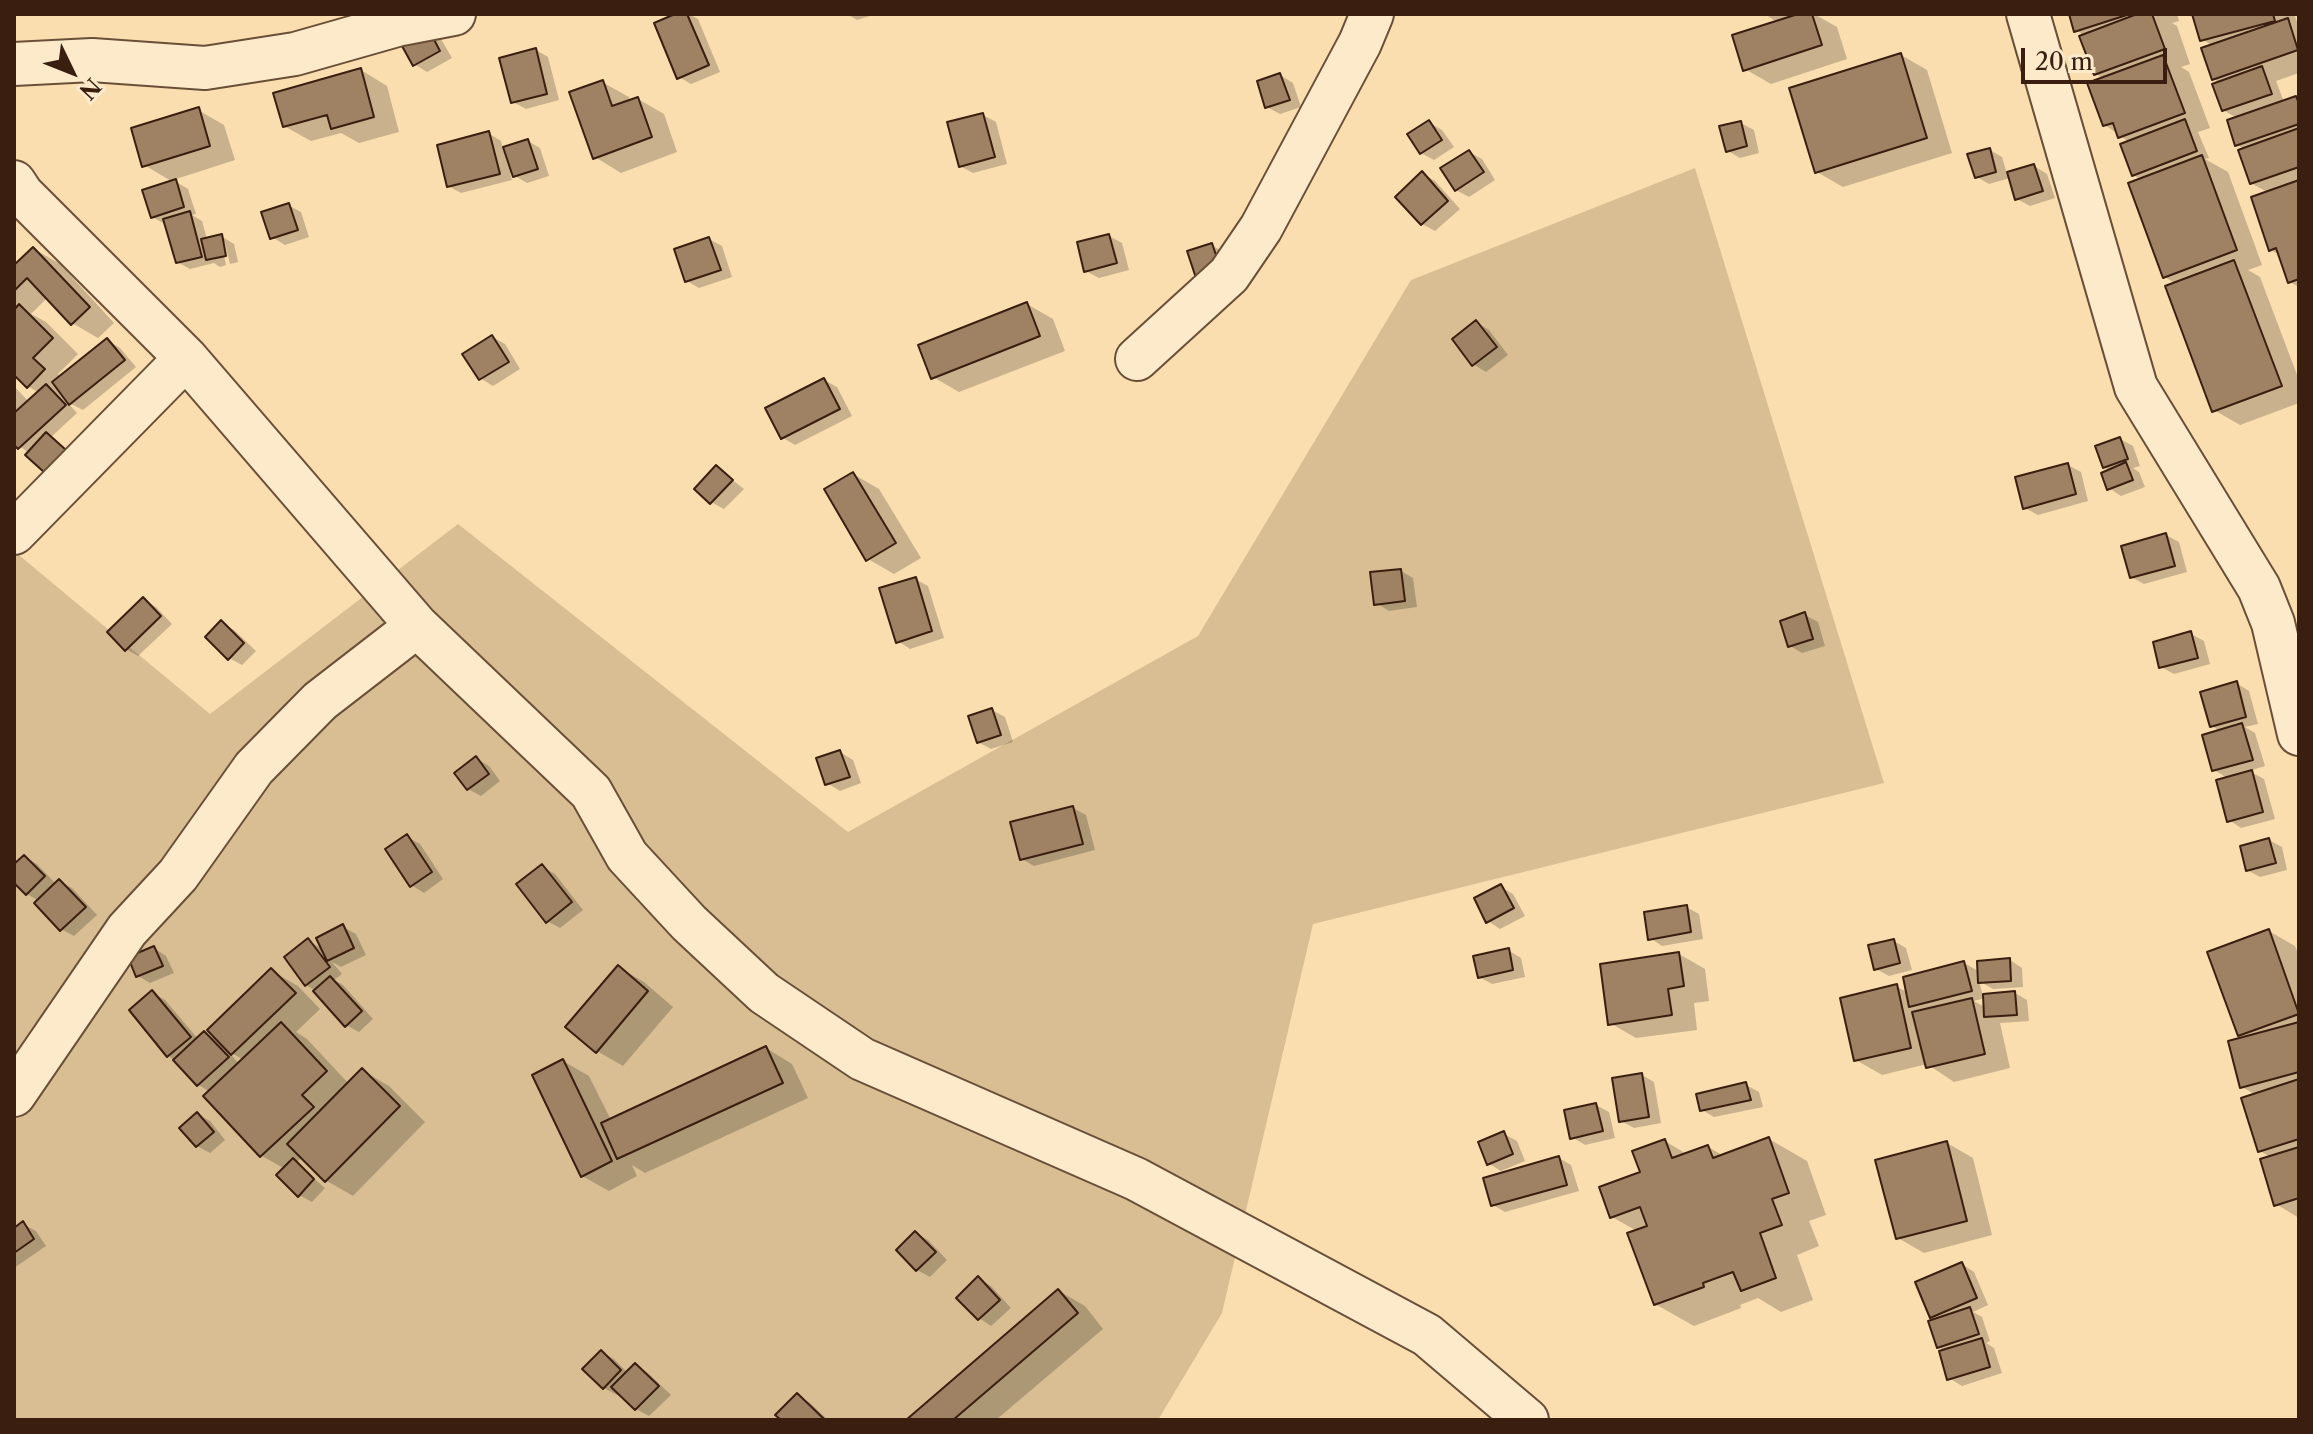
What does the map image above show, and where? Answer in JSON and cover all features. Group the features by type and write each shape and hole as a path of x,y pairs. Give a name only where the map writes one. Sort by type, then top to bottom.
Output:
{"street":[{"path":"14,64 92,60 205,68 295,54 397,25 454,14"},
{"path":"1137,359 1229,275 1268,215 1360,43 1372,14"},
{"path":"2028,14 2136,387 2259,588 2273,623 2299,734"},
{"path":"14,182 22,194 186,358 417,626 591,792 627,856 689,923 764,993 862,1059 1136,1179 1427,1335 1527,1420"},
{"path":"14,533 186,358"},
{"path":"14,1095 105,959 127,930 178,875 254,768 320,701 417,626"}],"shaded area":[{"path":"1695,168 1884,783 1313,924 1222,1313 1158,1420 14,1420 14,551 210,714 458,524 848,832 1198,636 1411,280"}],"building":[{"path":"675,14 687,14 709,65 677,79 654,23"},
{"path":"1798,14 1812,14 1822,45 1743,71 1732,35"},
{"path":"2069,14 2130,14 2074,32"},
{"path":"2137,14 2152,14 2165,49 2094,75 2079,36"},
{"path":"2192,14 2273,14 2275,21 2200,41"},
{"path":"2288,18 2298,50 2212,80 2201,48"},
{"path":"429,30 440,51 413,66 402,46"},
{"path":"536,48 547,94 511,103 499,58"},
{"path":"1901,53 1927,138 1815,173 1789,88"},
{"path":"2163,55 2185,113 2118,138 2113,123 2103,126 2087,83"},
{"path":"2262,66 2272,94 2222,111 2212,84"},
{"path":"361,68 374,117 331,129 327,115 283,127 273,93"},
{"path":"1280,73 1290,100 1265,108 1257,81"},
{"path":"603,80 612,106 638,97 652,137 593,159 569,92"},
{"path":"2296,96 2299,124 2235,146 2227,120"},
{"path":"199,107 210,146 142,167 131,128"},
{"path":"983,113 995,157 959,167 947,122"},
{"path":"2185,119 2197,151 2132,176 2120,144"},
{"path":"1429,120 1442,140 1420,154 1407,134"},
{"path":"1741,121 1747,146 1726,152 1719,126"},
{"path":"2299,128 2299,167 2250,184 2238,150"},
{"path":"489,131 500,174 447,187 437,145"},
{"path":"528,139 538,169 513,177 503,147"},
{"path":"1990,148 1996,172 1975,178 1967,154"},
{"path":"1469,150 1484,172 1455,191 1440,168"},
{"path":"2202,155 2237,250 2163,278 2128,183"},
{"path":"2034,164 2043,191 2015,200 2007,172"},
{"path":"1422,171 1448,201 1421,225 1395,197"},
{"path":"176,179 184,207 151,218 142,190"},
{"path":"2299,180 2299,279 2288,283 2276,248 2269,251 2251,197"},
{"path":"289,203 298,230 270,239 261,212"},
{"path":"190,211 202,257 176,263 163,219"},
{"path":"222,234 226,256 206,260 201,239"},
{"path":"1109,234 1117,263 1084,272 1077,242"},
{"path":"709,237 721,270 685,282 674,249"},
{"path":"1212,243 1221,270 1196,278 1187,251"},
{"path":"33,247 90,307 71,325 27,278 14,291 14,265"},
{"path":"2234,260 2282,386 2212,412 2165,286"},
{"path":"1027,302 1040,336 931,379 918,345"},
{"path":"19,304 53,338 33,358 45,369 27,388 14,375 14,310"},
{"path":"1476,320 1497,347 1472,366 1452,339"},
{"path":"492,335 509,362 479,380 462,354"},
{"path":"107,338 125,360 69,405 52,382"},
{"path":"824,378 840,409 781,439 765,408"},
{"path":"46,384 66,405 18,449 14,445 14,413"},
{"path":"46,432 66,450 45,473 25,455"},
{"path":"2120,437 2128,459 2103,468 2095,446"},
{"path":"2126,462 2133,480 2107,490 2101,473"},
{"path":"2068,463 2076,494 2023,509 2015,477"},
{"path":"716,465 733,480 710,504 694,489"},
{"path":"853,472 896,543 866,561 824,489"},
{"path":"2166,533 2175,566 2130,578 2121,546"},
{"path":"1401,569 1405,601 1374,605 1370,572"},
{"path":"916,577 932,631 896,643 879,588"},
{"path":"143,597 161,616 125,651 107,632"},
{"path":"1805,612 1813,639 1788,647 1780,621"},
{"path":"221,620 244,643 228,660 205,637"},
{"path":"2191,631 2198,658 2159,668 2153,642"},
{"path":"2237,681 2246,717 2210,727 2200,692"},
{"path":"992,708 1001,735 977,743 968,716"},
{"path":"2242,723 2253,760 2212,771 2202,735"},
{"path":"840,750 850,777 825,785 816,758"},
{"path":"476,756 489,774 467,790 454,773"},
{"path":"2252,770 2263,812 2227,822 2216,780"},
{"path":"1073,806 1083,844 1020,860 1010,822"},
{"path":"407,834 432,872 410,887 385,849"},
{"path":"2269,838 2276,863 2246,871 2240,846"},
{"path":"24,855 45,876 26,895 14,883 14,864"},
{"path":"542,864 572,902 546,923 516,884"},
{"path":"59,879 86,907 60,931 34,903"},
{"path":"1501,884 1514,908 1486,923 1474,898"},
{"path":"1687,905 1691,932 1648,940 1644,912"},
{"path":"343,924 354,948 327,961 316,938"},
{"path":"2269,929 2299,1014 2238,1036 2207,952"},
{"path":"308,938 330,967 305,986 284,957"},
{"path":"1894,939 1900,963 1874,970 1868,945"},
{"path":"154,946 163,966 136,977 128,957"},
{"path":"1509,948 1513,970 1478,978 1473,956"},
{"path":"1679,952 1684,986 1668,989 1672,1015 1608,1025 1600,964"},
{"path":"2010,958 2011,981 1978,983 1977,961"},
{"path":"1964,961 1972,991 1909,1007 1903,977"},
{"path":"618,965 648,991 596,1053 565,1027"},
{"path":"271,968 296,993 231,1055 207,1030"},
{"path":"330,976 362,1011 345,1027 313,991"},
{"path":"1897,984 1911,1048 1854,1061 1840,998"},
{"path":"152,990 191,1037 167,1057 129,1010"},
{"path":"2015,991 2017,1015 1984,1017 1983,994"},
{"path":"1972,998 1985,1054 1926,1068 1912,1012"},
{"path":"281,1022 327,1071 302,1095 314,1107 260,1157 203,1096"},
{"path":"2299,1022 2299,1072 2240,1088 2228,1041"},
{"path":"204,1031 229,1057 197,1086 173,1060"},
{"path":"766,1046 783,1083 617,1159 601,1123"},
{"path":"563,1059 612,1161 581,1177 532,1075"},
{"path":"362,1068 400,1106 325,1182 287,1144"},
{"path":"1642,1073 1649,1117 1619,1122 1612,1078"},
{"path":"2299,1079 2299,1139 2258,1152 2241,1098"},
{"path":"1746,1082 1751,1100 1700,1111 1696,1094"},
{"path":"1596,1103 1603,1131 1570,1139 1564,1110"},
{"path":"197,1112 214,1132 196,1147 179,1128"},
{"path":"1504,1131 1513,1154 1487,1165 1478,1142"},
{"path":"1769,1137 1789,1193 1772,1199 1782,1225 1760,1233 1776,1278 1741,1291 1733,1272 1703,1283 1704,1287 1654,1305 1627,1233 1647,1226 1640,1207 1610,1218 1599,1187 1640,1172 1632,1151 1665,1139 1672,1158 1708,1145 1713,1158"},
{"path":"1947,1141 1967,1221 1896,1239 1875,1160"},
{"path":"2299,1147 2299,1198 2274,1206 2260,1159"},
{"path":"1559,1156 1567,1185 1491,1206 1483,1178"},
{"path":"293,1158 314,1179 298,1197 276,1175"},
{"path":"23,1221 34,1239 14,1253 14,1228"},
{"path":"915,1231 936,1252 916,1271 896,1250"},
{"path":"1962,1262 1977,1298 1930,1318 1915,1282"},
{"path":"978,1276 1000,1300 978,1320 956,1298"},
{"path":"1058,1289 1078,1313 953,1420 906,1420"},
{"path":"1970,1307 1979,1334 1937,1348 1928,1321"},
{"path":"1982,1338 1990,1367 1947,1380 1939,1351"},
{"path":"601,1350 621,1370 603,1389 582,1369"},
{"path":"635,1363 659,1386 635,1410 611,1387"},
{"path":"797,1393 824,1419 781,1420 775,1415"}]}
